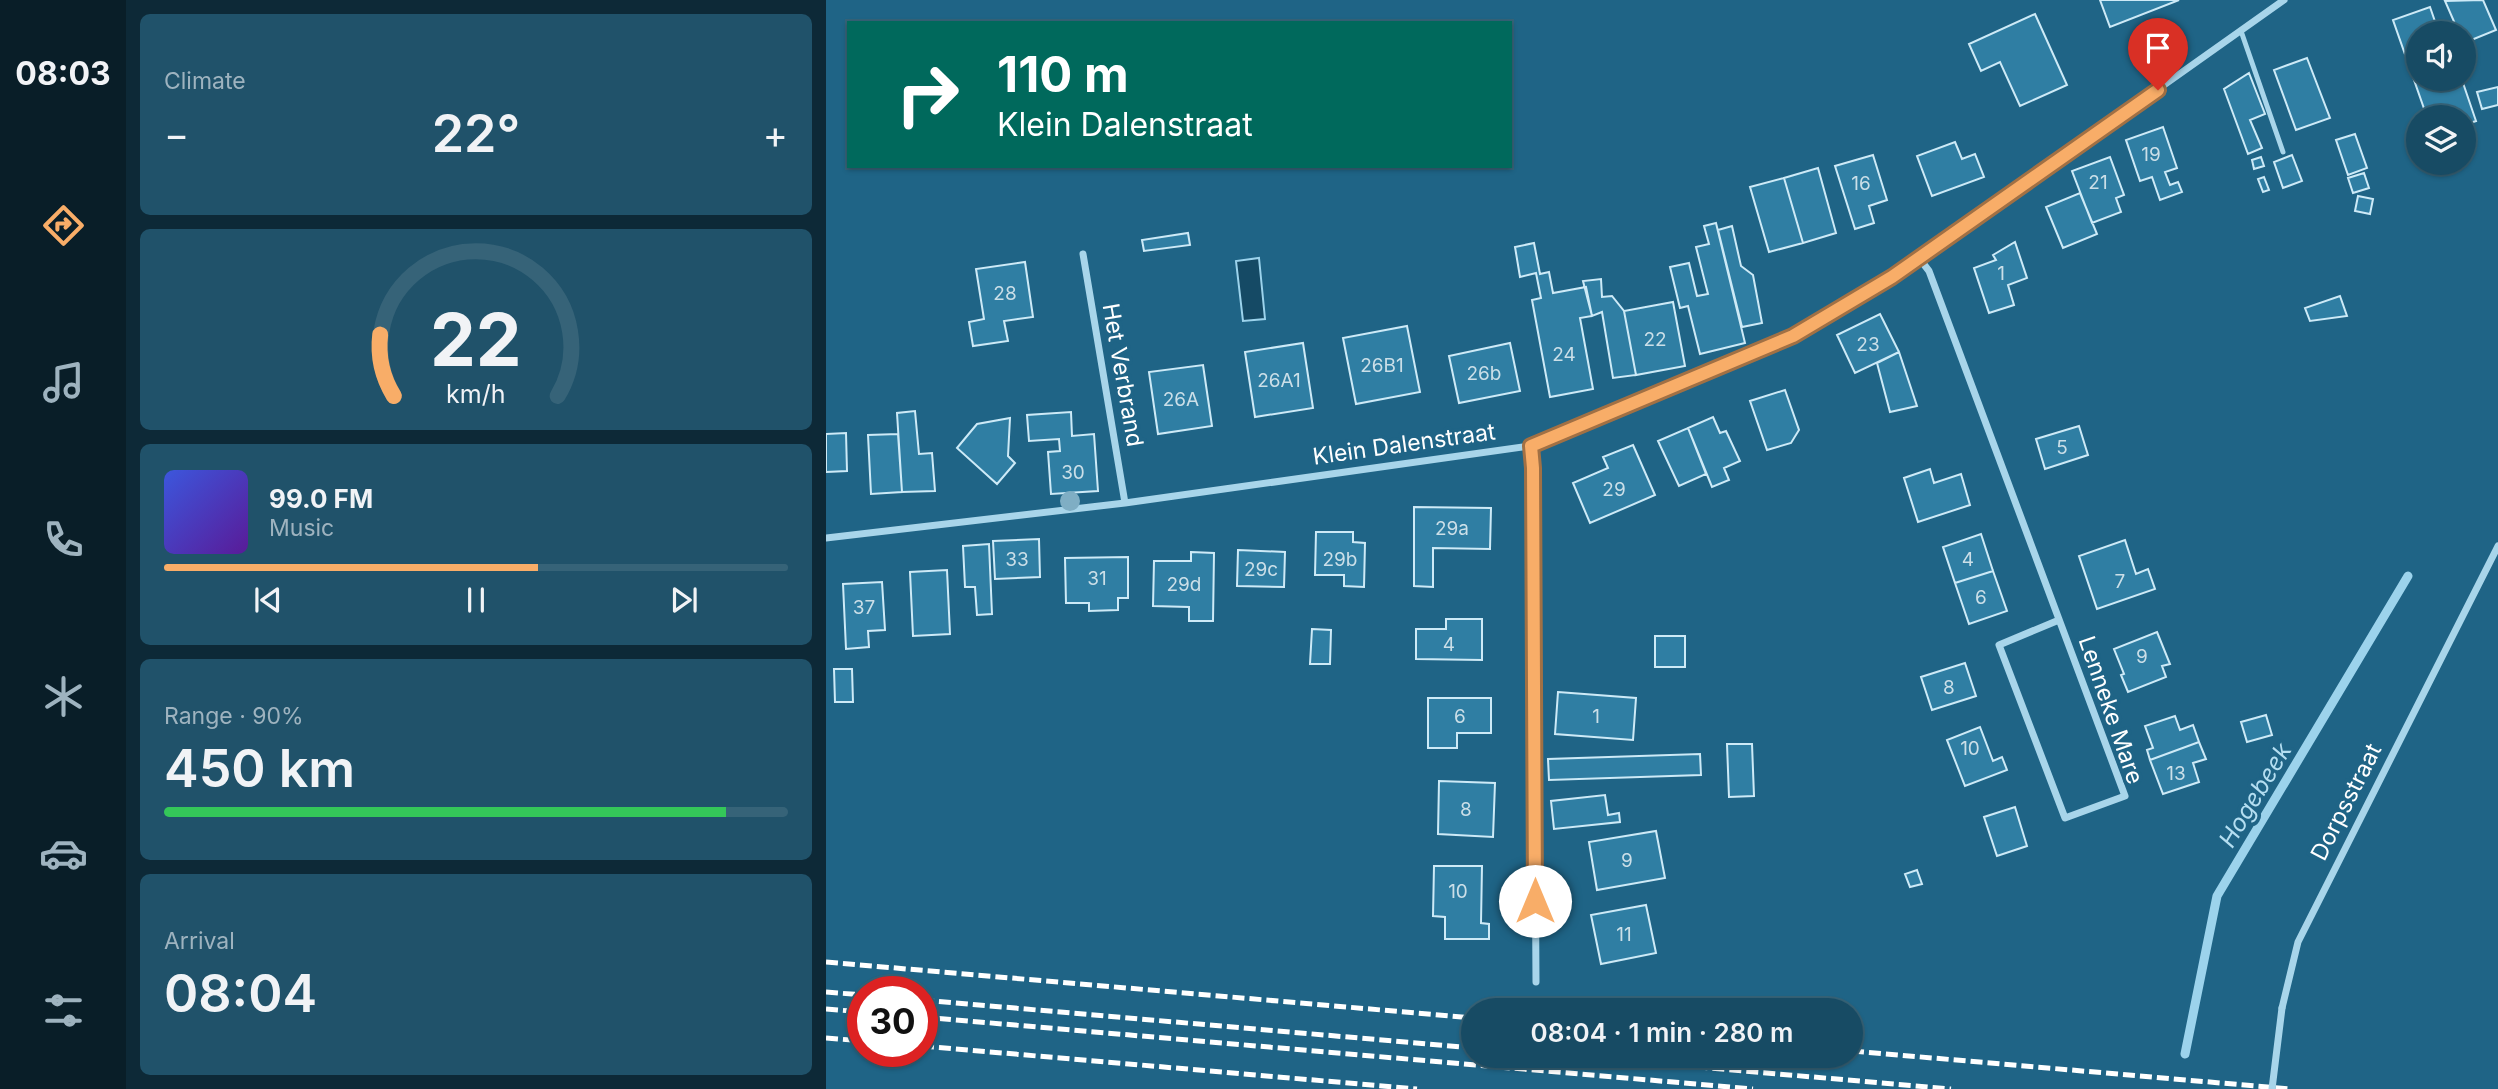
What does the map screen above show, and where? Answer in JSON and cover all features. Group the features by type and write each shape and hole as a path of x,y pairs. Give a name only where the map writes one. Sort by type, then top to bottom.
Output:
{"street":[{"name":"Klein Dalenstraat","path":"826,538 1125,502 1531,446 1793,336 1892,277 2284,0"},
{"name":"Het Verbrand","path":"1083,254 1125,502"},
{"name":"Lenneke Mare","path":"1919,258 1929,271 2125,796 2065,818 1999,645 2059,620"},
{"path":"1531,446 1536,982"},
{"name":"Dorpsstraat","path":"2272,1089 2282,1008 2298,942 2498,546"}],"lane":[{"path":"2241,31 2283,152"}],"water":[{"path":"1259,258 1265,319 1243,321 1236,261"}],"building":[{"path":"2100,0 2179,0 2110,27"},
{"path":"2483,0 2496,30 2476,38 2476,21 2454,21 2445,1"},
{"path":"2430,7 2435,21 2406,21 2406,57 2393,20"},
{"path":"2035,14 2067,85 2020,106 2000,62 1981,71 1969,44"},
{"path":"2307,58 2330,118 2296,130 2274,70"},
{"path":"2249,73 2265,114 2250,120 2262,148 2248,154 2224,89"},
{"path":"2498,87 2498,105 2482,109 2477,92"},
{"path":"2418,91 2466,91 2471,105 2423,105"},
{"path":"2163,127 2177,168 2165,172 2170,185 2178,182 2182,192 2160,200 2152,177 2140,181 2126,140"},
{"path":"2355,134 2367,168 2348,175 2336,140"},
{"path":"1955,142 1962,159 1975,154 1984,177 1932,196 1917,156"},
{"path":"1873,155 1887,200 1869,206 1874,223 1855,229 1835,166"},
{"path":"2292,155 2302,181 2283,188 2274,162"},
{"path":"2110,157 2124,195 2116,198 2121,212 2092,223 2072,171"},
{"path":"2261,157 2264,166 2254,169 2252,160"},
{"path":"1818,168 1836,233 1803,243 1784,178"},
{"path":"2364,173 2369,188 2353,193 2348,178"},
{"path":"2264,177 2269,190 2263,192 2258,179"},
{"path":"1784,178 1803,243 1769,252 1750,187"},
{"path":"2080,193 2097,234 2063,248 2046,207"},
{"path":"2358,196 2373,199 2370,214 2355,211"},
{"path":"1716,223 1745,343 1700,354 1688,306 1680,308 1670,267 1689,263 1697,296 1708,294 1696,247 1709,244 1704,226"},
{"path":"1732,226 1741,266 1753,275 1762,323 1742,327 1718,230"},
{"path":"1188,233 1190,245 1144,251 1142,240"},
{"path":"2015,242 2027,278 2008,285 2014,305 1989,313 1974,268 1996,260 1993,255"},
{"path":"1534,243 1540,274 1549,272 1553,293 1586,287 1592,316 1580,318 1593,389 1550,397 1532,300 1541,298 1536,273 1520,277 1515,247"},
{"path":"1025,262 1033,317 1004,321 1008,341 973,346 969,322 984,319 976,269"},
{"path":"1601,279 1602,297 1612,296 1624,311 1636,375 1613,378 1602,312 1592,316 1583,281"},
{"path":"2340,296 2347,316 2310,321 2305,308"},
{"path":"1673,302 1685,366 1636,375 1624,311"},
{"path":"1880,314 1899,352 1855,373 1837,335"},
{"path":"1407,326 1420,392 1356,404 1343,338"},
{"path":"1303,343 1313,408 1255,417 1245,352"},
{"path":"1510,343 1520,391 1459,403 1449,356"},
{"path":"1899,352 1917,406 1890,412 1877,363"},
{"path":"1203,365 1212,426 1158,434 1149,372"},
{"path":"1785,390 1799,430 1791,443 1767,450 1750,401"},
{"path":"915,411 919,454 932,453 935,491 902,492 897,413"},
{"path":"1071,412 1072,436 1094,434 1098,491 1051,494 1048,452 1060,451 1059,439 1029,441 1027,415"},
{"path":"1713,417 1720,433 1726,431 1740,461 1724,468 1729,480 1712,487 1688,428"},
{"path":"1010,418 1008,456 1015,463 997,484 957,448 977,424"},
{"path":"2079,426 2088,455 2045,469 2036,439"},
{"path":"1688,428 1706,474 1679,486 1658,441"},
{"path":"846,433 847,471 826,472 826,434"},
{"path":"898,434 902,492 871,494 868,435"},
{"path":"1633,445 1655,495 1590,523 1573,483 1608,468 1603,457"},
{"path":"1930,469 1934,483 1961,474 1970,505 1918,522 1904,478"},
{"path":"1414,507 1491,508 1490,549 1433,548 1433,587 1414,586"},
{"path":"1316,532 1353,532 1353,542 1365,543 1364,587 1344,586 1344,575 1315,575"},
{"path":"1981,534 1993,571 1955,583 1943,547"},
{"path":"1039,539 1040,577 995,579 993,541"},
{"path":"2125,540 2136,574 2148,569 2155,589 2097,609 2079,556"},
{"path":"989,544 992,614 977,615 975,587 965,587 963,546"},
{"path":"1238,550 1285,552 1284,587 1237,586"},
{"path":"1191,552 1214,553 1213,621 1189,621 1189,607 1153,606 1154,561 1191,561"},
{"path":"1128,557 1128,598 1118,598 1118,610 1089,611 1089,603 1066,603 1065,558"},
{"path":"947,570 950,634 913,636 910,572"},
{"path":"1993,571 2007,611 1969,624 1955,583"},
{"path":"882,582 885,630 868,631 869,647 846,649 843,584"},
{"path":"1446,619 1482,619 1482,660 1416,659 1416,629 1446,629"},
{"path":"1312,629 1331,630 1330,664 1310,664"},
{"path":"2157,632 2170,664 2162,666 2166,677 2128,692 2114,649"},
{"path":"1655,636 1685,636 1685,667 1655,667"},
{"path":"1965,663 1976,696 1932,710 1921,677"},
{"path":"834,669 852,669 853,702 835,702"},
{"path":"1558,692 1636,698 1633,740 1555,734"},
{"path":"1428,698 1491,698 1491,733 1457,733 1457,748 1428,748"},
{"path":"2266,715 2272,735 2247,742 2241,722"},
{"path":"2175,716 2180,730 2193,725 2199,742 2150,760 2147,750 2153,748 2145,726"},
{"path":"1980,727 1993,761 2002,757 2007,770 1965,786 1947,740"},
{"path":"2199,742 2206,759 2193,763 2199,782 2163,794 2150,760"},
{"path":"1727,744 1752,744 1754,796 1729,797"},
{"path":"1700,754 1701,775 1549,780 1548,759"},
{"path":"1439,781 1495,783 1493,837 1438,834"},
{"path":"1605,795 1608,815 1619,813 1620,822 1554,829 1551,801"},
{"path":"2015,807 2027,846 1997,856 1984,817"},
{"path":"1656,831 1665,878 1597,890 1589,842"},
{"path":"1434,866 1482,866 1481,923 1489,924 1489,939 1445,939 1445,917 1433,916"},
{"path":"1917,870 1922,884 1910,887 1905,874"},
{"path":"1646,905 1656,953 1601,964 1591,915"}],"waterway":[{"name":"Hogebeek","path":"2185,1054 2217,896 2408,576"}],"railway":[{"path":"826,962 1461,1017"},
{"path":"826,992 847,994"},
{"path":"938,1001 1461,1047"},
{"path":"826,1009 847,1011"},
{"path":"938,1018 1753,1089"},
{"path":"826,1038 847,1040"},
{"path":"938,1047 1417,1089"},
{"path":"1863,1052 2290,1089"},
{"path":"1710,1068 1951,1089"}],"route":[{"path":"1535,901 1531,446 1793,336 1892,277 2158,90"}]}
